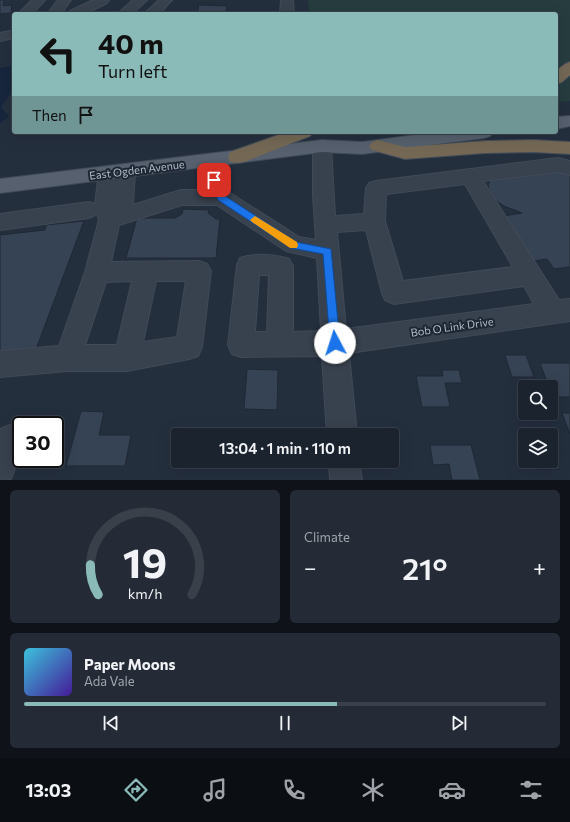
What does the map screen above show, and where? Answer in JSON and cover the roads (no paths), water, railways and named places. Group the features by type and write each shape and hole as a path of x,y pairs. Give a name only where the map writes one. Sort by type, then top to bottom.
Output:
{"highway":[{"path":"558,77 570,68"},
{"path":"376,139 405,153 492,147 534,146 570,148"}],"main road":[{"path":"558,110 570,108"},
{"path":"558,123 570,121"},
{"name":"East Ogden Avenue","path":"2,189 117,172 237,157 313,139 362,148 376,139 453,134"}],"street":[{"path":"27,12 39,0"},
{"path":"56,12 65,0"},
{"path":"79,12 103,0"},
{"path":"126,12 141,0"},
{"path":"153,12 166,0"},
{"path":"287,0 287,12"},
{"path":"0,25 12,22"},
{"path":"0,32 12,29"},
{"path":"0,37 12,34"},
{"path":"313,139 326,225 341,428"},
{"path":"208,161 221,198"},
{"path":"530,275 394,293 374,221 376,188 558,165 570,168"},
{"path":"68,358 97,272 100,215 105,209 117,172"},
{"path":"470,176 530,275 561,312"},
{"path":"0,222 100,215 181,197 221,198 294,246 328,251"},
{"path":"326,225 374,221"},
{"path":"0,364 68,358 127,358 189,347 199,271 97,272"},
{"path":"127,358 146,272"},
{"name":"Bob O Link Drive","path":"280,344 335,343 561,312"},
{"path":"0,468 10,440"},
{"path":"345,468 346,480"}],"water":[{"path":"12,65 12,92 1,107 9,117 0,123 0,68"}]}
